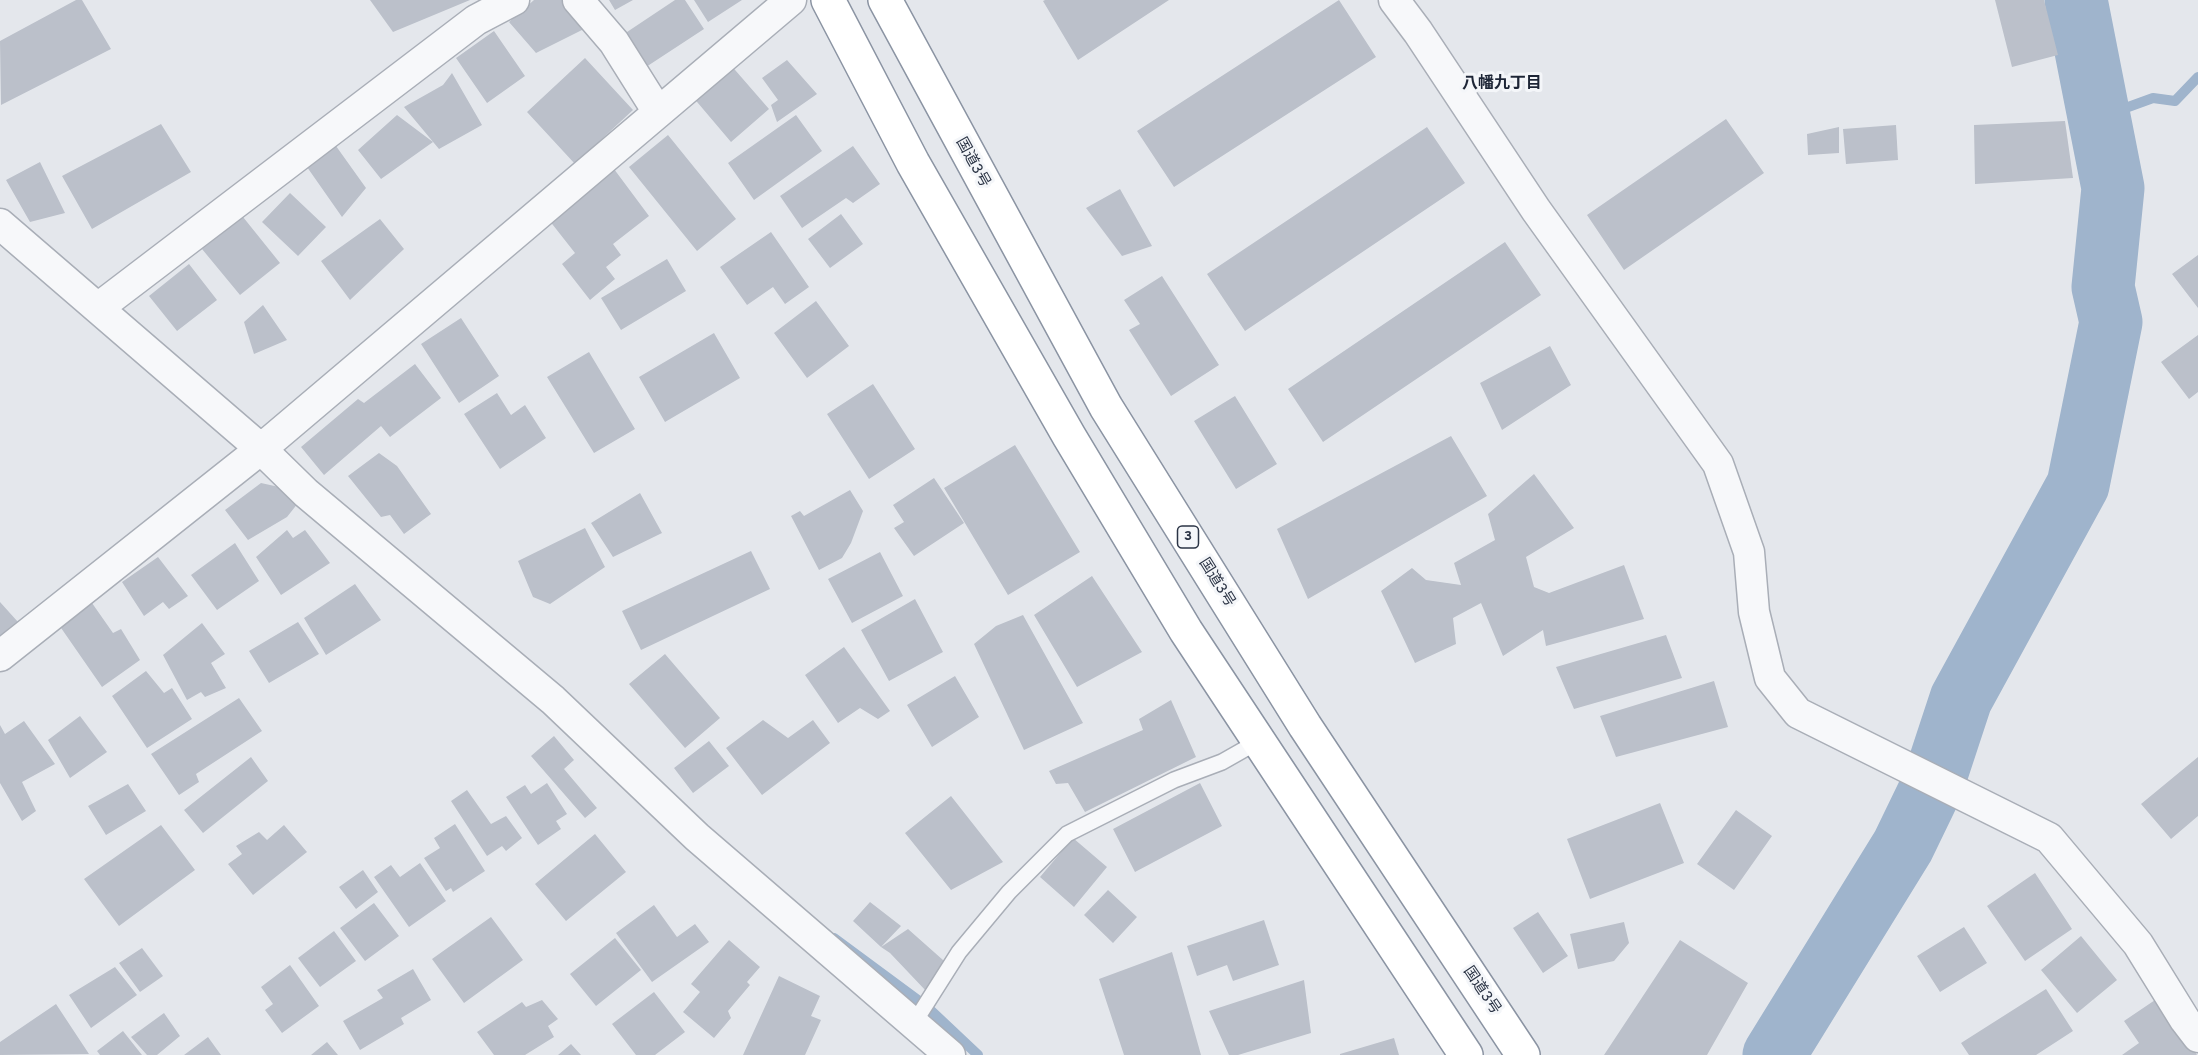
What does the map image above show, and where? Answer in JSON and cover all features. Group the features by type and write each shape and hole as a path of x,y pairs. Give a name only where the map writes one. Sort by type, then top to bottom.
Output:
{"highway":[{"path":"828,0 913,164 1069,436 1186,631 1466,1055"},
{"name":"国道3号","path":"885,0 1107,407 1305,726 1523,1055"}],"street":[{"path":"98,308 477,20 514,0"},
{"path":"578,0 614,42 658,112"},
{"path":"0,656 261,449 791,0"},
{"path":"1394,0 1418,32 1536,210 1718,464 1749,552 1754,612 1770,678 1798,713 2049,838 2138,944 2198,1037"},
{"path":"0,224 261,449 306,493 553,700 697,837 950,1055"}],"lane":[{"path":"914,1023 959,952 1009,892 1067,834 1174,780 1222,762 1259,741"}],"building":[{"path":"76,0 82,0 111,49 1,105 0,41"},
{"path":"370,0 470,0 393,32"},
{"path":"534,0 565,0 588,27 536,53 509,22"},
{"path":"609,0 633,0 615,10"},
{"path":"675,0 685,0 704,29 646,67 624,34"},
{"path":"694,0 742,0 708,22"},
{"path":"1169,0 1078,60 1043,1"},
{"path":"1339,0 1376,57 1174,187 1137,131"},
{"path":"1995,0 2044,0 2058,55 2012,67"},
{"path":"494,31 525,76 487,103 456,58"},
{"path":"585,58 633,110 575,164 527,112"},
{"path":"787,60 817,94 777,122 771,105 778,100 762,78"},
{"path":"729,63 769,109 731,142 692,96"},
{"path":"452,73 482,125 439,149 404,107 443,85"},
{"path":"397,115 433,142 381,179 358,150"},
{"path":"796,115 822,151 754,200 728,163"},
{"path":"1726,119 1764,173 1624,270 1587,215"},
{"path":"2065,121 2073,178 1975,184 1974,125"},
{"path":"161,124 191,172 92,229 62,176"},
{"path":"1896,125 1898,160 1846,164 1843,129"},
{"path":"1427,127 1465,183 1245,331 1207,274"},
{"path":"1839,127 1839,153 1808,155 1807,134"},
{"path":"668,135 736,219 697,251 629,167"},
{"path":"336,146 366,188 342,217 307,167"},
{"path":"853,146 880,184 853,203 846,198 802,228 780,196"},
{"path":"40,162 65,213 30,222 6,180"},
{"path":"614,169 649,216 613,244 621,255 606,267 615,279 590,300 562,264 575,253 549,220"},
{"path":"1120,189 1152,246 1122,256 1086,208"},
{"path":"290,193 326,227 298,256 262,222"},
{"path":"841,214 863,244 830,268 808,239"},
{"path":"243,217 280,263 240,295 202,249"},
{"path":"380,219 404,249 350,300 321,261"},
{"path":"771,232 809,287 785,304 773,287 747,305 720,267"},
{"path":"1505,242 1541,295 1323,442 1288,389"},
{"path":"2198,255 2198,308 2172,274"},
{"path":"667,259 686,291 621,330 601,298"},
{"path":"189,264 217,300 177,331 149,296"},
{"path":"1162,276 1219,365 1171,396 1129,330 1140,324 1124,300"},
{"path":"816,301 849,346 807,378 774,333"},
{"path":"263,305 287,340 254,354 244,322"},
{"path":"461,318 499,376 459,403 421,344"},
{"path":"714,333 740,378 665,422 639,377"},
{"path":"2198,335 2198,392 2189,399 2161,362"},
{"path":"1550,346 1571,385 1502,430 1480,383"},
{"path":"589,352 635,429 594,453 547,377"},
{"path":"415,364 441,398 390,437 381,426 324,475 301,447 358,399 364,403"},
{"path":"873,384 915,449 869,479 827,414"},
{"path":"497,393 511,415 525,405 546,438 500,469 464,414"},
{"path":"1235,396 1277,464 1236,489 1194,421"},
{"path":"1451,436 1487,496 1308,599 1277,529"},
{"path":"1015,445 1080,552 1008,595 944,488"},
{"path":"379,453 397,466 431,514 404,534 390,515 381,517 348,476"},
{"path":"1534,474 1574,528 1526,557 1534,587 1549,593 1624,565 1644,619 1546,646 1543,630 1503,656 1481,603 1453,618 1456,644 1415,663 1381,591 1412,568 1426,580 1461,585 1454,563 1495,540 1488,514"},
{"path":"934,478 964,523 914,556 894,528 904,522 893,505"},
{"path":"261,483 306,493 287,517 248,540 225,510"},
{"path":"850,490 863,511 851,543 842,558 819,570 791,516 800,511 804,516"},
{"path":"640,493 662,533 613,557 591,523"},
{"path":"585,528 605,567 550,604 533,597 518,561"},
{"path":"287,530 293,538 305,530 330,563 281,595 256,557"},
{"path":"235,543 259,581 217,610 191,575"},
{"path":"751,551 770,589 641,650 622,611"},
{"path":"880,552 903,596 852,623 828,579"},
{"path":"158,557 188,596 169,609 163,602 144,616 122,582"},
{"path":"1092,576 1142,652 1077,687 1034,615"},
{"path":"355,584 381,620 326,655 304,618"},
{"path":"915,599 943,652 889,681 861,630"},
{"path":"0,602 18,622 0,637"},
{"path":"92,603 113,633 121,629 140,660 102,687 59,625"},
{"path":"1023,615 1083,723 1024,750 974,644 996,626"},
{"path":"298,622 319,654 269,683 249,651"},
{"path":"202,623 225,654 211,663 226,688 205,697 201,692 187,700 163,655"},
{"path":"1666,635 1682,678 1574,709 1556,667"},
{"path":"844,647 890,711 878,719 860,708 838,723 805,675"},
{"path":"665,654 720,718 685,748 629,684"},
{"path":"146,671 164,693 172,688 192,719 147,748 112,696"},
{"path":"955,676 979,717 932,747 907,705"},
{"path":"1714,681 1728,727 1616,757 1600,716"},
{"path":"239,698 262,731 196,774 199,782 179,795 151,754"},
{"path":"1171,700 1196,757 1085,812 1068,783 1056,784 1049,771 1143,730 1139,719"},
{"path":"80,716 107,752 70,778 48,740"},
{"path":"763,720 788,738 813,720 830,743 762,795 726,748"},
{"path":"24,721 55,764 22,782 36,811 22,821 0,783 0,725 5,734"},
{"path":"554,736 574,760 564,769 597,808 585,818 531,756"},
{"path":"709,741 729,766 693,793 674,768"},
{"path":"251,757 268,781 203,833 184,810"},
{"path":"2198,757 2198,816 2171,839 2141,804"},
{"path":"547,783 567,814 556,821 561,829 538,845 506,797 525,785 531,794"},
{"path":"1200,783 1222,826 1135,872 1113,829"},
{"path":"128,784 146,811 106,835 88,806"},
{"path":"467,790 491,824 506,816 522,838 506,851 502,846 487,856 451,801"},
{"path":"951,796 1003,862 951,890 905,833"},
{"path":"1660,803 1684,863 1590,899 1567,839"},
{"path":"1736,810 1772,836 1734,890 1697,864"},
{"path":"455,824 485,871 453,892 451,888 446,891 424,858 440,848 434,838"},
{"path":"161,825 195,870 119,926 84,879"},
{"path":"284,825 307,852 253,895 228,864 242,854 236,846 259,832 267,840"},
{"path":"595,834 626,872 566,921 535,884"},
{"path":"1073,838 1107,867 1074,907 1040,877"},
{"path":"420,863 446,901 409,927 374,877 391,865 400,877"},
{"path":"363,870 378,892 356,909 339,887"},
{"path":"2035,873 2072,929 2025,961 1987,906"},
{"path":"1108,890 1137,917 1113,943 1084,915"},
{"path":"870,902 901,926 881,947 853,921"},
{"path":"374,903 399,936 365,961 340,928"},
{"path":"654,905 677,937 695,924 709,942 652,982 616,933"},
{"path":"1538,912 1568,956 1543,973 1513,928"},
{"path":"491,917 523,960 464,1003 432,959"},
{"path":"1264,920 1279,965 1233,981 1227,965 1197,976 1187,946"},
{"path":"1624,922 1629,943 1614,961 1578,969 1570,934"},
{"path":"1964,927 1987,963 1940,992 1917,956"},
{"path":"908,929 952,968 927,992 890,953 881,947"},
{"path":"334,931 356,961 320,987 298,958"},
{"path":"2081,936 2117,980 2077,1013 2041,970"},
{"path":"615,938 641,970 596,1006 570,974"},
{"path":"729,940 760,967 747,982 750,985 728,1011 731,1018 714,1038 683,1012 700,992 691,984"},
{"path":"1680,940 1748,983 1707,1055 1604,1055"},
{"path":"142,948 163,976 140,992 119,963"},
{"path":"1172,952 1201,1055 1124,1055 1099,979"},
{"path":"290,965 319,1006 282,1033 265,1010 273,1004 261,987"},
{"path":"115,967 137,995 91,1028 69,995"},
{"path":"413,969 431,1000 401,1018 404,1024 360,1050 343,1021 383,998 377,990"},
{"path":"779,976 820,996 811,1016 821,1020 805,1055 743,1055"},
{"path":"1304,980 1311,1033 1238,1055 1229,1055 1209,1011"},
{"path":"2046,989 2073,1031 2036,1055 1969,1055 1961,1043"},
{"path":"654,992 685,1032 655,1055 636,1055 612,1024"},
{"path":"2158,998 2197,1055 2122,1055 2139,1043 2124,1021"},
{"path":"542,1000 558,1019 548,1026 554,1037 525,1055 494,1055 477,1032 522,1002 526,1007"},
{"path":"56,1004 89,1054 0,1055 0,1042"},
{"path":"164,1013 180,1036 157,1055 147,1055 131,1037"},
{"path":"123,1031 142,1055 100,1055 97,1051"},
{"path":"208,1037 221,1055 184,1055"},
{"path":"1394,1038 1399,1055 1340,1055 1340,1054"},
{"path":"327,1042 338,1055 311,1055"},
{"path":"571,1044 581,1055 558,1055"}],"waterway":[{"path":"1774,1055 1903,846 1933,784 1961,699 2078,485 2111,322 2103,287 2113,188 2076,0"},
{"path":"2098,118 2153,98 2175,101 2198,77"},
{"path":"834,938 926,1006 978,1055"}],"district":[{"name":"八幡九丁目","path":"1502,85"}]}
